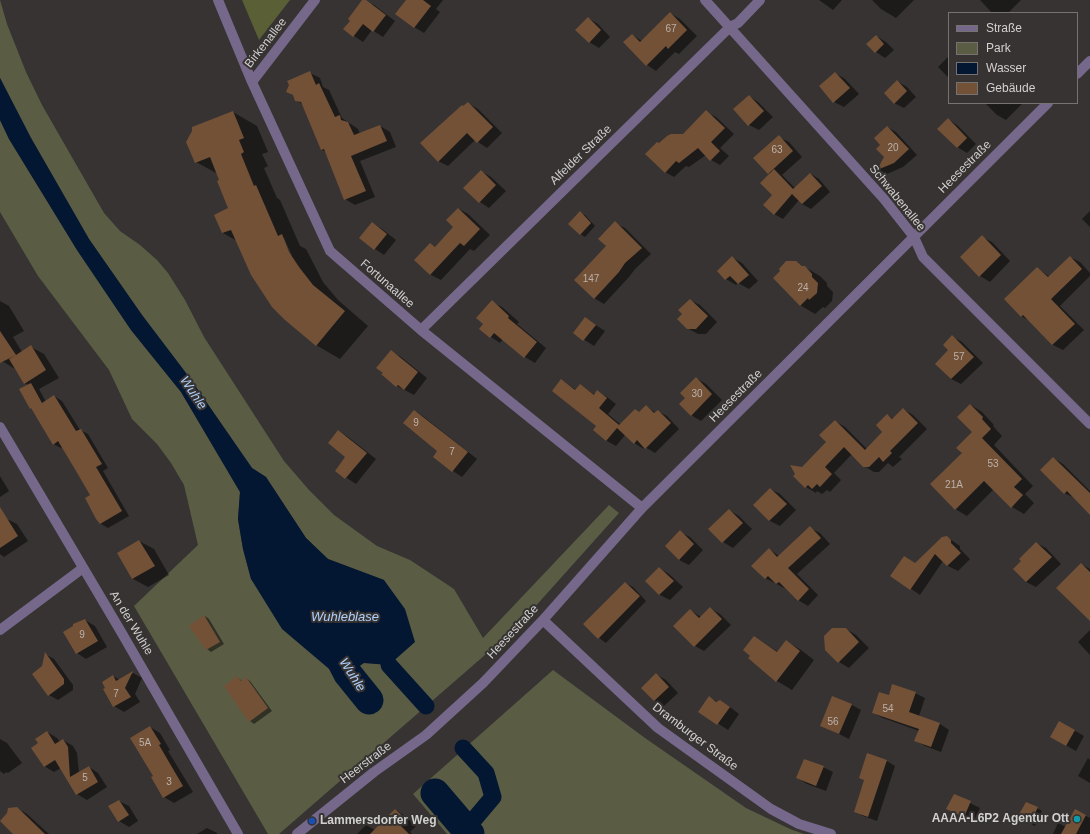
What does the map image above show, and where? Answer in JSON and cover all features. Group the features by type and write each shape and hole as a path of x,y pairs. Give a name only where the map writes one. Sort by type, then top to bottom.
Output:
{"street":[{"name":"Fortunaallee","path":"218,0 252,82 330,252 421,330 642,508"},
{"name":"Birkenallee","path":"252,82 315,0"},
{"name":"Schwabenallee","path":"705,0 884,199 914,236 924,257 1090,424"},
{"name":"Alfelder Straße","path":"421,330 730,27 738,23 760,0"},
{"path":"1078,73 1090,61"},
{"name":"Heesestraße","path":"450,714 483,683 543,620 642,508 1047,104"},
{"name":"An der Wuhle","path":"0,427 238,834"},
{"path":"0,630 83,568"},
{"name":"Dramburger Straße","path":"543,620 658,728 771,809 799,824 831,834"},
{"name":"Heerstraße","path":"297,834 369,776 426,735 450,714"}],"green space":[{"path":"0,0 7,24 26,72 42,105 104,213 120,231 140,245 157,260 168,273 185,300 204,337 284,461 309,490 334,515 377,546 410,560 454,589 483,638 609,505 619,513 516,628 279,834 268,834 134,606 198,545 184,485 171,463 157,444 132,419 109,370 38,276 0,212 0,120 9,139 77,250 131,330 181,392 240,492 238,520 243,549 251,579 364,663 389,664 384,580 328,559 306,538 266,477 252,468 189,377 142,315 89,239 31,138 0,78"},
{"path":"242,0 290,0 259,40"},
{"path":"553,670 645,738 746,808 804,834 447,834 413,794"}],"water":[{"name":"Wuhleblase","path":"0,78 31,138 89,239 142,315 189,377 252,468 266,477 306,538 328,559 384,580 405,609 415,642 389,665 364,663 341,679 282,629 251,579 243,549 238,519 240,492 181,392 131,330 77,250 9,139 0,120"}],"building":[{"path":"362,0 366,0 386,15 373,32 363,24 353,37 343,29 350,21 348,19"},
{"path":"406,0 423,0 431,6 414,28 395,14"},
{"path":"670,12 687,30 668,49 666,46 646,66 623,42 632,34 640,42"},
{"path":"588,17 601,30 589,43 575,30"},
{"path":"876,35 884,44 875,53 866,44"},
{"path":"310,71 316,85 319,83 335,117 340,115 341,120 348,122 354,135 380,125 387,141 351,156 366,191 344,200 324,149 321,150 301,102 295,101 293,95 286,92 289,85 287,81"},
{"path":"835,72 850,88 833,103 819,86"},
{"path":"897,80 907,91 894,104 884,93"},
{"path":"749,95 764,111 748,126 733,109"},
{"path":"468,102 493,127 477,143 467,133 438,162 420,143 462,105 463,106"},
{"path":"706,110 725,128 711,142 720,151 710,161 698,148 679,163 676,161 665,173 645,154 657,142 659,143 667,136 671,134 683,134"},
{"path":"233,111 244,138 239,140 244,152 241,154 254,186 256,185 278,236 282,234 289,252 313,285 345,311 316,346 272,307 251,275 231,230 222,233 214,215 228,208 217,181 219,180 210,157 195,163 186,142 192,131 192,127"},
{"path":"948,118 967,138 957,148 937,129"},
{"path":"887,126 909,149 894,163 877,170 884,157 876,149 880,145 874,138"},
{"path":"779,135 793,151 768,174 753,158"},
{"path":"774,169 793,189 810,173 822,186 802,204 792,194 774,215 763,205 772,195 760,183"},
{"path":"481,170 496,185 479,203 463,188"},
{"path":"458,208 480,229 464,246 460,243 430,275 414,260 430,243 435,247 453,227 446,220"},
{"path":"580,211 591,223 580,235 568,224"},
{"path":"615,221 642,248 625,263 619,272 594,299 574,280 606,246 598,239"},
{"path":"372,222 387,234 374,250 359,238"},
{"path":"982,235 1001,255 979,277 960,257"},
{"path":"732,256 749,275 738,284 730,276 725,280 717,271"},
{"path":"1070,256 1082,269 1051,299 1075,324 1052,345 1023,315 1021,317 1004,299 1037,267 1048,277"},
{"path":"786,261 796,261 802,266 805,266 818,283 817,293 809,300 808,298 800,306 773,278 780,271 779,269"},
{"path":"690,299 708,316 696,329 687,329 677,319 682,314 678,310"},
{"path":"492,300 509,316 508,318 537,342 524,358 494,333 490,338 479,329 483,324 476,318"},
{"path":"585,317 596,325 583,341 573,333"},
{"path":"0,331 16,355 0,363"},
{"path":"952,335 974,357 951,379 935,364 948,350 943,345"},
{"path":"31,345 46,370 24,384 9,359"},
{"path":"391,350 418,372 404,390 398,385 396,387 376,368"},
{"path":"696,377 712,394 691,416 679,404 685,398 680,393"},
{"path":"561,379 575,390 580,384 594,395 597,390 607,398 599,408 619,425 635,409 639,412 646,405 654,413 658,410 671,423 645,449 637,440 634,444 617,428 606,441 593,430 596,426 552,391"},
{"path":"31,383 42,403 54,395 76,431 81,429 102,464 96,467 122,511 100,524 96,519 85,498 90,495 76,471 58,441 53,445 19,389"},
{"path":"970,404 983,417 982,419 991,429 982,438 1022,479 1014,487 1023,495 1011,508 984,481 955,510 930,484 962,453 956,448 972,432 957,417"},
{"path":"903,408 918,423 890,451 892,453 883,462 879,457 869,467 863,467 844,447 825,467 832,474 820,487 817,484 812,489 808,485 805,488 793,476 795,474 790,465 802,467 826,442 819,435 835,420 865,450 882,432 876,425 887,414 892,419"},
{"path":"414,410 468,452 452,472 433,457 437,451 403,423"},
{"path":"338,430 367,453 345,479 335,471 345,457 328,443"},
{"path":"1053,457 1090,493 1090,515 1067,491 1064,494 1040,470"},
{"path":"770,488 787,504 769,521 753,505"},
{"path":"0,507 18,536 0,548"},
{"path":"729,509 743,523 722,543 708,529"},
{"path":"810,526 821,538 788,568 809,589 798,601 779,582 776,584 768,576 765,579 751,566 769,548 777,557"},
{"path":"680,530 694,544 679,560 665,546"},
{"path":"947,536 951,540 951,543 961,553 947,566 935,554 910,590 890,576 904,556 915,563 942,537"},
{"path":"139,540 155,566 132,579 117,553"},
{"path":"1036,542 1052,557 1026,582 1013,569 1021,561 1019,559"},
{"path":"1081,563 1090,572 1090,621 1056,588"},
{"path":"659,567 674,581 659,595 645,581"},
{"path":"625,582 640,596 598,639 583,624"},
{"path":"710,607 722,619 694,647 673,626 690,609 699,618"},
{"path":"204,615 220,642 206,650 189,626"},
{"path":"85,619 98,641 76,654 63,632 73,626 73,624"},
{"path":"832,628 846,628 859,642 838,663 825,650 824,636"},
{"path":"754,636 777,652 786,640 800,651 776,682 748,658 750,656 743,650"},
{"path":"45,652 64,679 64,684 48,696 32,674 42,666"},
{"path":"133,671 125,688 131,697 113,707 103,689 105,688 102,682 113,675 116,681"},
{"path":"656,673 669,687 654,701 641,688"},
{"path":"237,676 241,681 246,677 268,708 249,722 224,686"},
{"path":"892,684 916,692 909,712 940,723 931,747 914,741 919,729 872,713 879,692 889,695"},
{"path":"709,696 716,702 720,700 730,707 717,725 698,712"},
{"path":"832,696 852,704 839,734 820,726"},
{"path":"1059,721 1075,730 1066,746 1050,737"},
{"path":"150,726 161,744 159,745 183,786 163,798 151,777 153,776 130,738"},
{"path":"47,731 55,744 63,739 68,747 70,777 89,766 98,782 76,795 55,760 44,767 31,748 38,743 35,739"},
{"path":"867,753 887,760 868,817 854,812 864,780 859,778"},
{"path":"804,759 824,766 816,786 796,778"},
{"path":"954,794 971,801 964,817 946,809"},
{"path":"119,800 129,815 118,822 108,806"},
{"path":"1026,802 1038,807 1030,824 1017,818"},
{"path":"17,807 45,834 13,834 0,821 7,813 8,808"},
{"path":"395,809 407,820 401,826 409,834 370,834"},
{"name":"AAAA-L6P2 Agentur Ott","path":"1075,809 1086,815 1076,834 1061,834"}],"waterway":[{"name":"Wuhle","path":"330,639 348,674 369,700"},
{"path":"389,665 426,706"},
{"path":"463,748 486,773 493,797 466,829"},
{"name":"Wuhle","path":"435,793 470,834"}],"place":[{"name":"AAAA-L6P2 Agentur Ott","path":"1077,819"},
{"name":"Lammersdorfer Weg","path":"312,821"}]}
